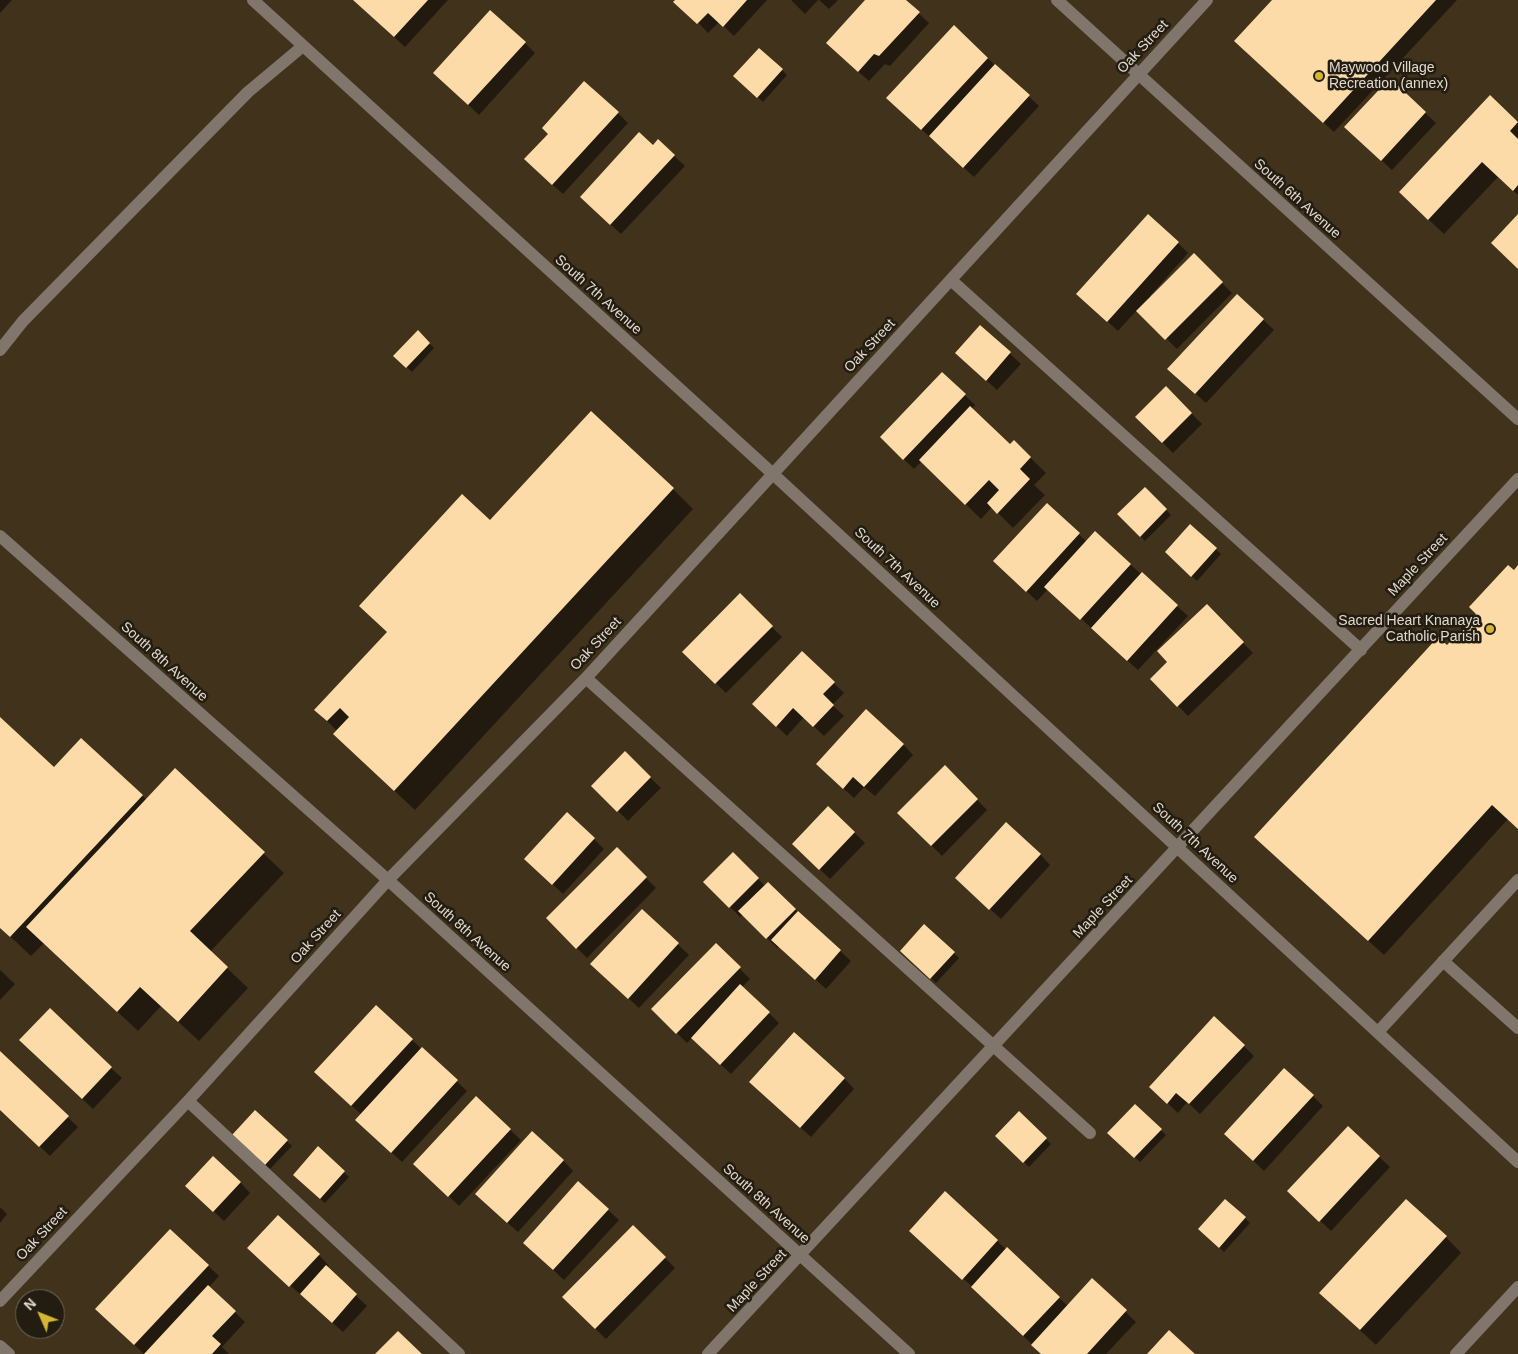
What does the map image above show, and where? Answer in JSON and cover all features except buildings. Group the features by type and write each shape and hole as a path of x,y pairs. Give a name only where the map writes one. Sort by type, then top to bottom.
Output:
{"street":[{"name":"South 7th Avenue","path":"253,0 773,474 1518,1162"},
{"name":"South 6th Avenue","path":"1057,0 1518,420"},
{"name":"Oak Street","path":"0,1301 188,1101 388,880 586,678 1206,0"},
{"path":"0,350 23,321 248,92 303,46"},
{"path":"951,280 1361,650"},
{"name":"Maple Street","path":"708,1354 994,1048 1518,479"},
{"name":"South 8th Avenue","path":"0,536 388,880 909,1354"},
{"path":"586,678 1090,1133"},
{"path":"1378,1032 1518,880"},
{"path":"1443,961 1518,1028"},
{"path":"188,1101 459,1354"},
{"path":"1456,1354 1518,1287"},
{"path":"0,1346 9,1354"}],"place":[{"name":"Maywood Village Recreation (annex)","path":"1319,76"},
{"name":"Sacred Heart Knanaya Catholic Parish","path":"1490,629"}]}
